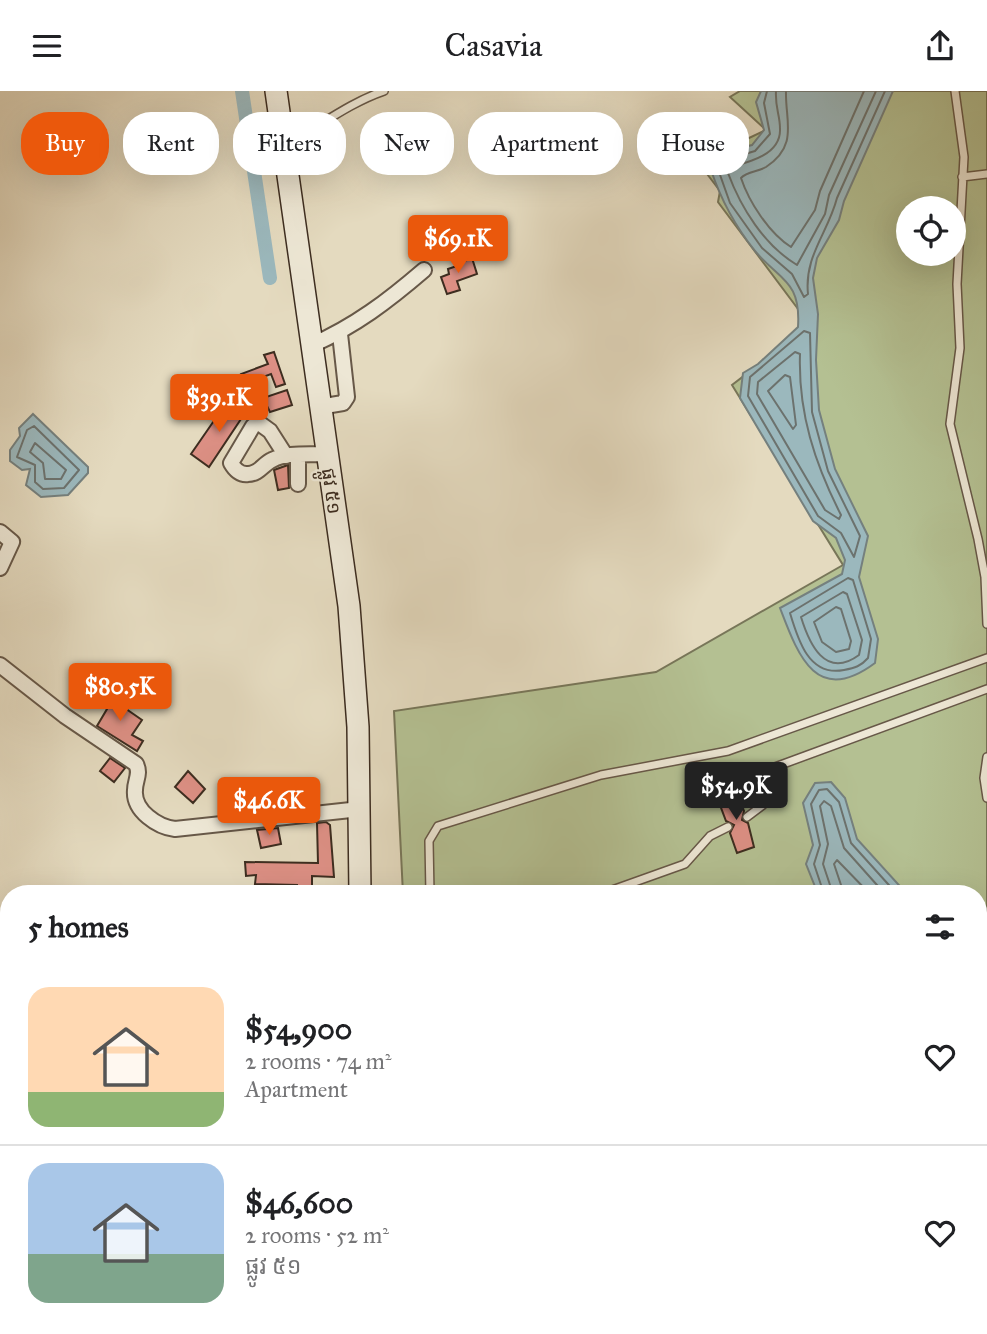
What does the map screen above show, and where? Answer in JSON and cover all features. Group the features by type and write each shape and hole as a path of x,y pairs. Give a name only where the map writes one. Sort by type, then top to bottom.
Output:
{"main road":[{"name":"ផ្លូវ ៥១","path":"276,91 279,112"},
{"name":"ផ្លូវ ៥១","path":"291,175 328,338 332,405 327,454 349,606 360,809 360,885"}],"street":[{"path":"332,405 348,392 328,338 385,304 424,270"},
{"path":"298,484 292,456 327,454"},
{"path":"0,532 12,542 0,568"},
{"path":"0,665 65,716 136,764 139,771 134,794 137,801 146,814 164,828 360,809"}],"lane":[{"path":"352,91 355,101"},
{"path":"340,112 355,101 384,91"},
{"path":"955,91 964,149 957,284 960,335 950,424 978,538 987,624"},
{"path":"962,177 987,174"},
{"path":"430,885 429,841 439,826 601,775 728,751 987,658"},
{"path":"747,817 763,805 770,773 775,767 987,689"},
{"path":"987,757 984,778 987,798"},
{"path":"626,885 685,864 710,836 728,827"}],"green space":[{"path":"740,91 987,91 987,885 403,885 394,711 656,672 843,565 732,385 810,325 718,202 720,191 708,175 749,175 749,138 766,130 730,97"}],"water":[{"path":"761,91 893,91 844,201 839,220 817,258 813,278 818,314 816,360 819,410 835,469 868,536 859,577 878,639 875,663 855,675 838,680 824,677 812,670 802,658 780,608 842,574 845,560 836,538 813,521 740,398 743,373 758,364 798,327 798,311 792,290 741,232 713,175 749,175 749,146 764,130 756,102"},
{"path":"33,414 88,467 88,473 68,495 41,497 26,485 30,469 22,470 10,461 10,450 20,436 19,428"},
{"path":"831,782 845,798 857,839 899,885 814,885 806,864 813,845 803,803 815,783"}],"building":[{"path":"472,258 477,274 457,281 460,290 447,294 441,277 449,274 448,269 457,266 456,264"},
{"path":"274,352 285,384 276,387 271,374 244,384 241,374 268,364 264,355"},
{"path":"287,390 292,405 270,412 263,398"},
{"path":"253,401 209,467 191,454 220,412"},
{"path":"288,465 289,488 278,490 274,470"},
{"path":"106,695 142,720 132,735 143,741 137,751 97,726 107,709 100,705"},
{"path":"110,758 125,768 114,782 100,771"},
{"path":"188,771 205,789 193,803 175,787"},
{"path":"287,787 290,807 268,809 265,790"},
{"path":"734,791 744,811 742,820 748,823 754,847 737,853 730,833 734,825 726,821 717,797"},
{"path":"326,822 330,825 334,877 312,876 312,885 297,885 255,884 256,875 246,876 245,862 318,863 317,823"},
{"path":"278,828 281,844 261,848 257,830"}],"waterway":[{"path":"242,91 270,278"}]}
